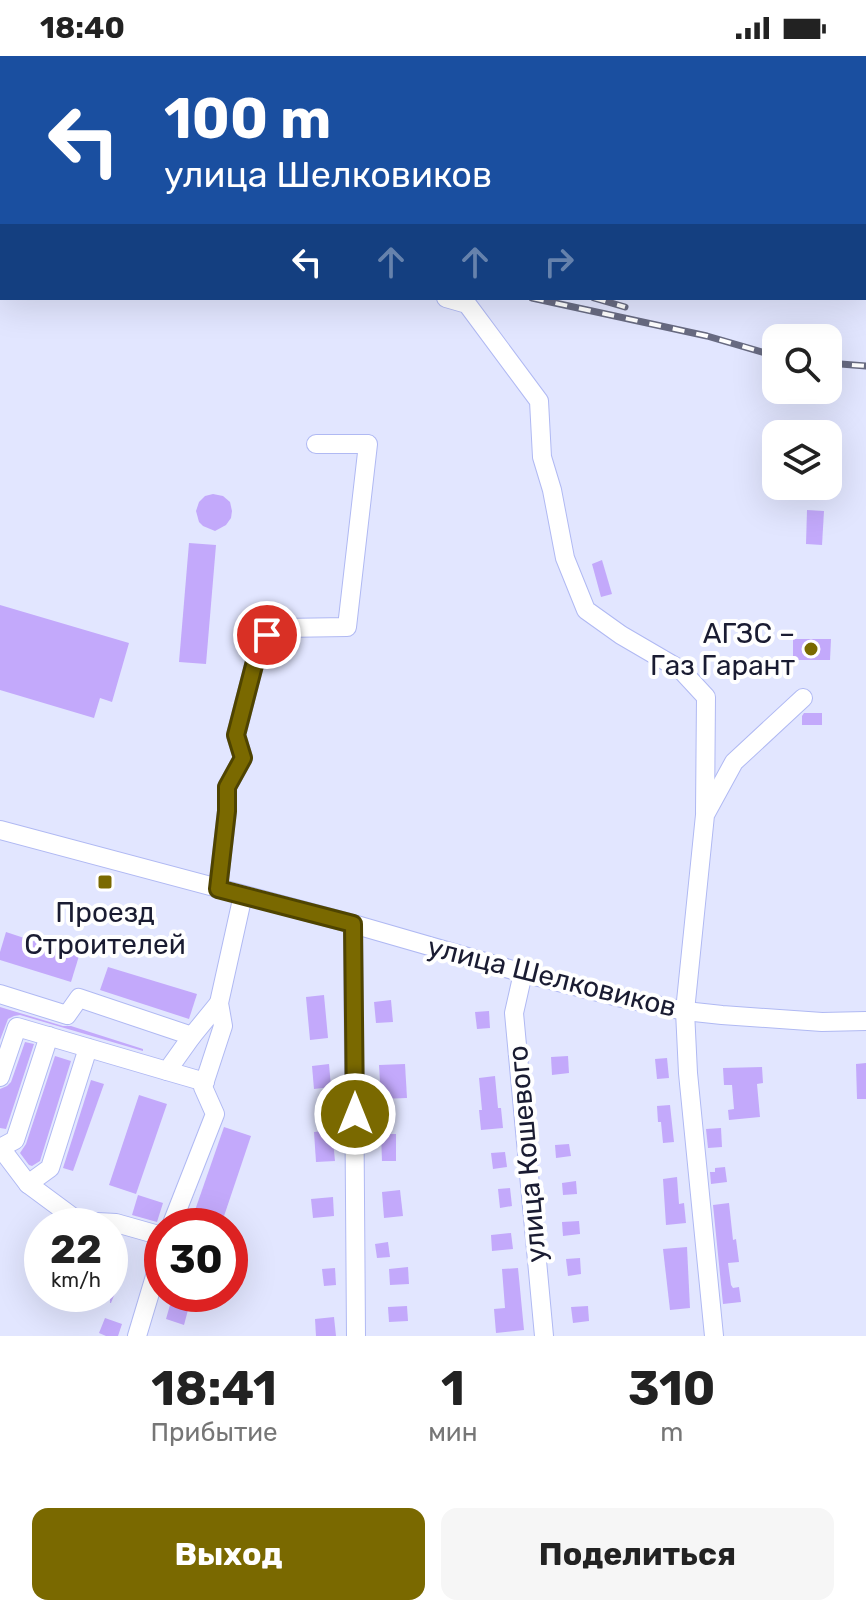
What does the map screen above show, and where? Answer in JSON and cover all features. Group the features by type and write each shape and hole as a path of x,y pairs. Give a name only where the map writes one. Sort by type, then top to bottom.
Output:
{"street":[{"path":"453,300 467,304 539,401 542,457 552,490 565,558 586,610 621,635 681,670 706,697 705,815 685,1011 688,1073 714,1336"},
{"path":"218,889 227,787 243,758 236,735 259,646 267,635 282,628 347,627 368,444 316,444"},
{"path":"705,815 734,762 803,698"},
{"name":"улица Шелковиков","path":"1,836 243,895 622,998 685,1011 822,1022 866,1021"},
{"path":"178,1208 215,1114 203,1087 223,1026 219,1003 243,895"},
{"path":"353,924 356,1336"},
{"name":"улица Кошевого","path":"523,973 514,1013 544,1336"},
{"path":"0,994 67,1015 79,998 192,1036"},
{"path":"167,1071 219,1003"},
{"path":"0,1077 17,1027 205,1082"},
{"path":"49,1036 15,1140 0,1147 28,1184 78,1221 116,1223 144,1231"},
{"path":"28,1184 50,1168 88,1048"},
{"path":"137,1336 144,1312"}],"building":[{"path":"205,496 223,496 230,502 232,511 226,525 215,531 199,522 196,511"},
{"path":"807,510 824,511 822,545 806,544"},
{"path":"189,543 216,545 206,664 179,662"},
{"path":"602,560 612,594 601,597 592,564"},
{"path":"0,605 129,643 112,702 100,698 94,718 0,690"},
{"path":"793,639 831,639 830,660 793,660"},
{"path":"804,713 822,713 822,725 802,725"},
{"path":"6,932 79,956 71,982 0,960"},
{"path":"108,967 197,994 189,1019 100,990"},
{"path":"324,995 328,1038 310,1040 306,997"},
{"path":"391,1000 393,1022 376,1023 374,1002"},
{"path":"0,1007 71,1026 143,1051 20,1015 8,1019 0,1040"},
{"path":"489,1011 490,1028 477,1029 475,1012"},
{"path":"25,1042 34,1044 6,1129 0,1128 0,1089 11,1082"},
{"path":"55,1056 71,1061 40,1161 32,1166 20,1153 26,1144"},
{"path":"568,1056 569,1073 552,1075 551,1057"},
{"path":"667,1058 669,1078 657,1079 655,1059"},
{"path":"866,1063 866,1099 857,1099 856,1064"},
{"path":"329,1064 331,1087 314,1089 312,1066"},
{"path":"405,1064 407,1098 381,1099 379,1065"},
{"path":"762,1067 763,1083 757,1084 760,1117 729,1120 728,1110 734,1109 732,1085 724,1085 723,1068"},
{"path":"495,1076 503,1128 481,1130 479,1078"},
{"path":"91,1080 104,1084 73,1171 63,1168"},
{"path":"139,1095 167,1104 136,1194 109,1185"},
{"path":"670,1105 674,1142 663,1143 657,1106"},
{"path":"224,1127 251,1136 227,1208 196,1208"},
{"path":"721,1128 722,1147 708,1148 706,1129"},
{"path":"332,1130 335,1161 316,1162 314,1132"},
{"path":"381,1134 396,1134 396,1161 382,1161"},
{"path":"569,1144 571,1156 556,1158 555,1145"},
{"path":"505,1152 507,1167 493,1169 491,1153"},
{"path":"725,1167 727,1182 711,1184 710,1172"},
{"path":"677,1177 679,1204 684,1203 686,1223 666,1225 663,1179"},
{"path":"576,1181 577,1194 563,1195 562,1183"},
{"path":"510,1188 512,1206 500,1208 498,1189"},
{"path":"400,1190 403,1216 384,1218 382,1192"},
{"path":"138,1195 163,1203 161,1208 144,1208 144,1218 132,1215"},
{"path":"333,1197 334,1216 313,1218 311,1199"},
{"path":"729,1203 739,1262 728,1263 731,1285 733,1288 739,1287 741,1302 723,1304 713,1205"},
{"path":"579,1221 580,1234 563,1236 562,1222"},
{"path":"511,1233 513,1249 492,1251 491,1235"},
{"path":"388,1242 390,1257 377,1258 375,1244"},
{"path":"687,1247 690,1308 670,1310 663,1249"},
{"path":"580,1258 581,1274 568,1276 566,1259"},
{"path":"408,1267 409,1284 390,1285 389,1269"},
{"path":"335,1268 336,1285 324,1286 322,1269"},
{"path":"518,1268 524,1330 496,1333 494,1309 505,1308 502,1269"},
{"path":"407,1306 408,1321 389,1322 388,1307"},
{"path":"588,1306 589,1321 573,1323 571,1307"},
{"path":"168,1312 187,1312 184,1325 166,1319"},
{"path":"334,1317 336,1336 316,1336 315,1319"},
{"path":"105,1318 122,1324 118,1336 99,1333"}],"railway":[{"path":"541,300 707,336 762,352"},
{"path":"601,300 625,307"},
{"path":"842,364 866,366"}],"place":[{"name":"АГЗС – Газ Гарант","path":"811,649"},
{"name":"Проезд Строителей","path":"105,882"}],"route":[{"path":"267,635 259,646 236,735 243,758 227,787 218,889 353,924 355,1114"}]}
